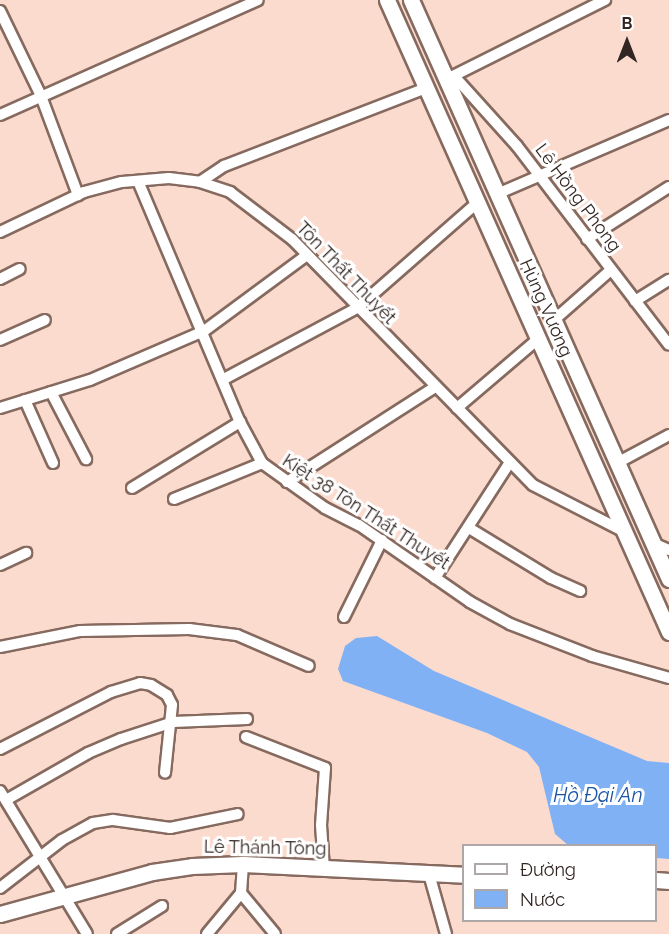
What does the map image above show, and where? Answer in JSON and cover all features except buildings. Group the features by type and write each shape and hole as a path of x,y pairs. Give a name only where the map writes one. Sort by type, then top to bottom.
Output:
{"main road":[{"name":"Hùng Vương","path":"387,0 669,632"},
{"name":"Hùng Vương","path":"411,0 450,77 497,194 669,579"},
{"path":"426,88 450,77"},
{"path":"477,203 497,194"},
{"path":"538,338 556,324"},
{"path":"623,531 653,543"},
{"name":"Lê Thánh Tông","path":"0,914 152,872 243,864 462,875"}],"street":[{"path":"450,77 606,0"},
{"path":"0,115 252,1"},
{"path":"0,11 4,30 41,96 78,195"},
{"name":"Lê Hồng Phong","path":"450,77 541,176 669,345"},
{"path":"200,182 224,166 426,88"},
{"path":"497,194 541,176 588,152 669,120"},
{"name":"Tôn Thất Thuyết","path":"0,232 78,195 138,181 169,178 200,182 230,192 263,214 307,255 533,484 623,531"},
{"name":"Kiệt 38 Tôn Thất Thuyết","path":"138,181 204,331 240,422 262,463 287,482 382,540 435,578 510,624 592,656 669,678"},
{"path":"587,239 669,187"},
{"path":"224,379 357,308 477,203"},
{"path":"0,408 51,392 204,331 307,255"},
{"path":"0,279 20,269"},
{"path":"556,324 611,270"},
{"path":"635,301 669,280"},
{"path":"0,340 45,320"},
{"path":"457,408 538,338"},
{"path":"287,482 435,387"},
{"path":"51,392 87,459"},
{"path":"26,400 53,463"},
{"path":"132,488 240,422"},
{"path":"617,463 669,435"},
{"path":"435,578 510,462"},
{"path":"174,499 262,463"},
{"path":"469,528 551,578 580,591"},
{"path":"344,618 382,540"},
{"path":"653,543 669,550"},
{"path":"0,565 26,553"},
{"path":"0,646 80,631 189,629 237,635 309,666"},
{"path":"0,749 89,702 140,684 154,686 167,695 173,722 165,773"},
{"path":"87,934 3,795 88,753 173,722 247,719"},
{"path":"246,737 325,768 321,818 324,869"},
{"path":"0,888 41,855 79,829 104,820 170,828 238,814"},
{"path":"207,934 241,893 243,864"},
{"path":"429,874 446,934"},
{"path":"241,893 275,934"},
{"path":"117,934 162,906"}],"water":[{"name":"Hồ Đại An","path":"377,636 434,671 647,761 669,763 669,859 657,858 657,844 567,844 555,834 539,767 527,752 487,733 343,681 338,669 345,646 356,638"}]}
